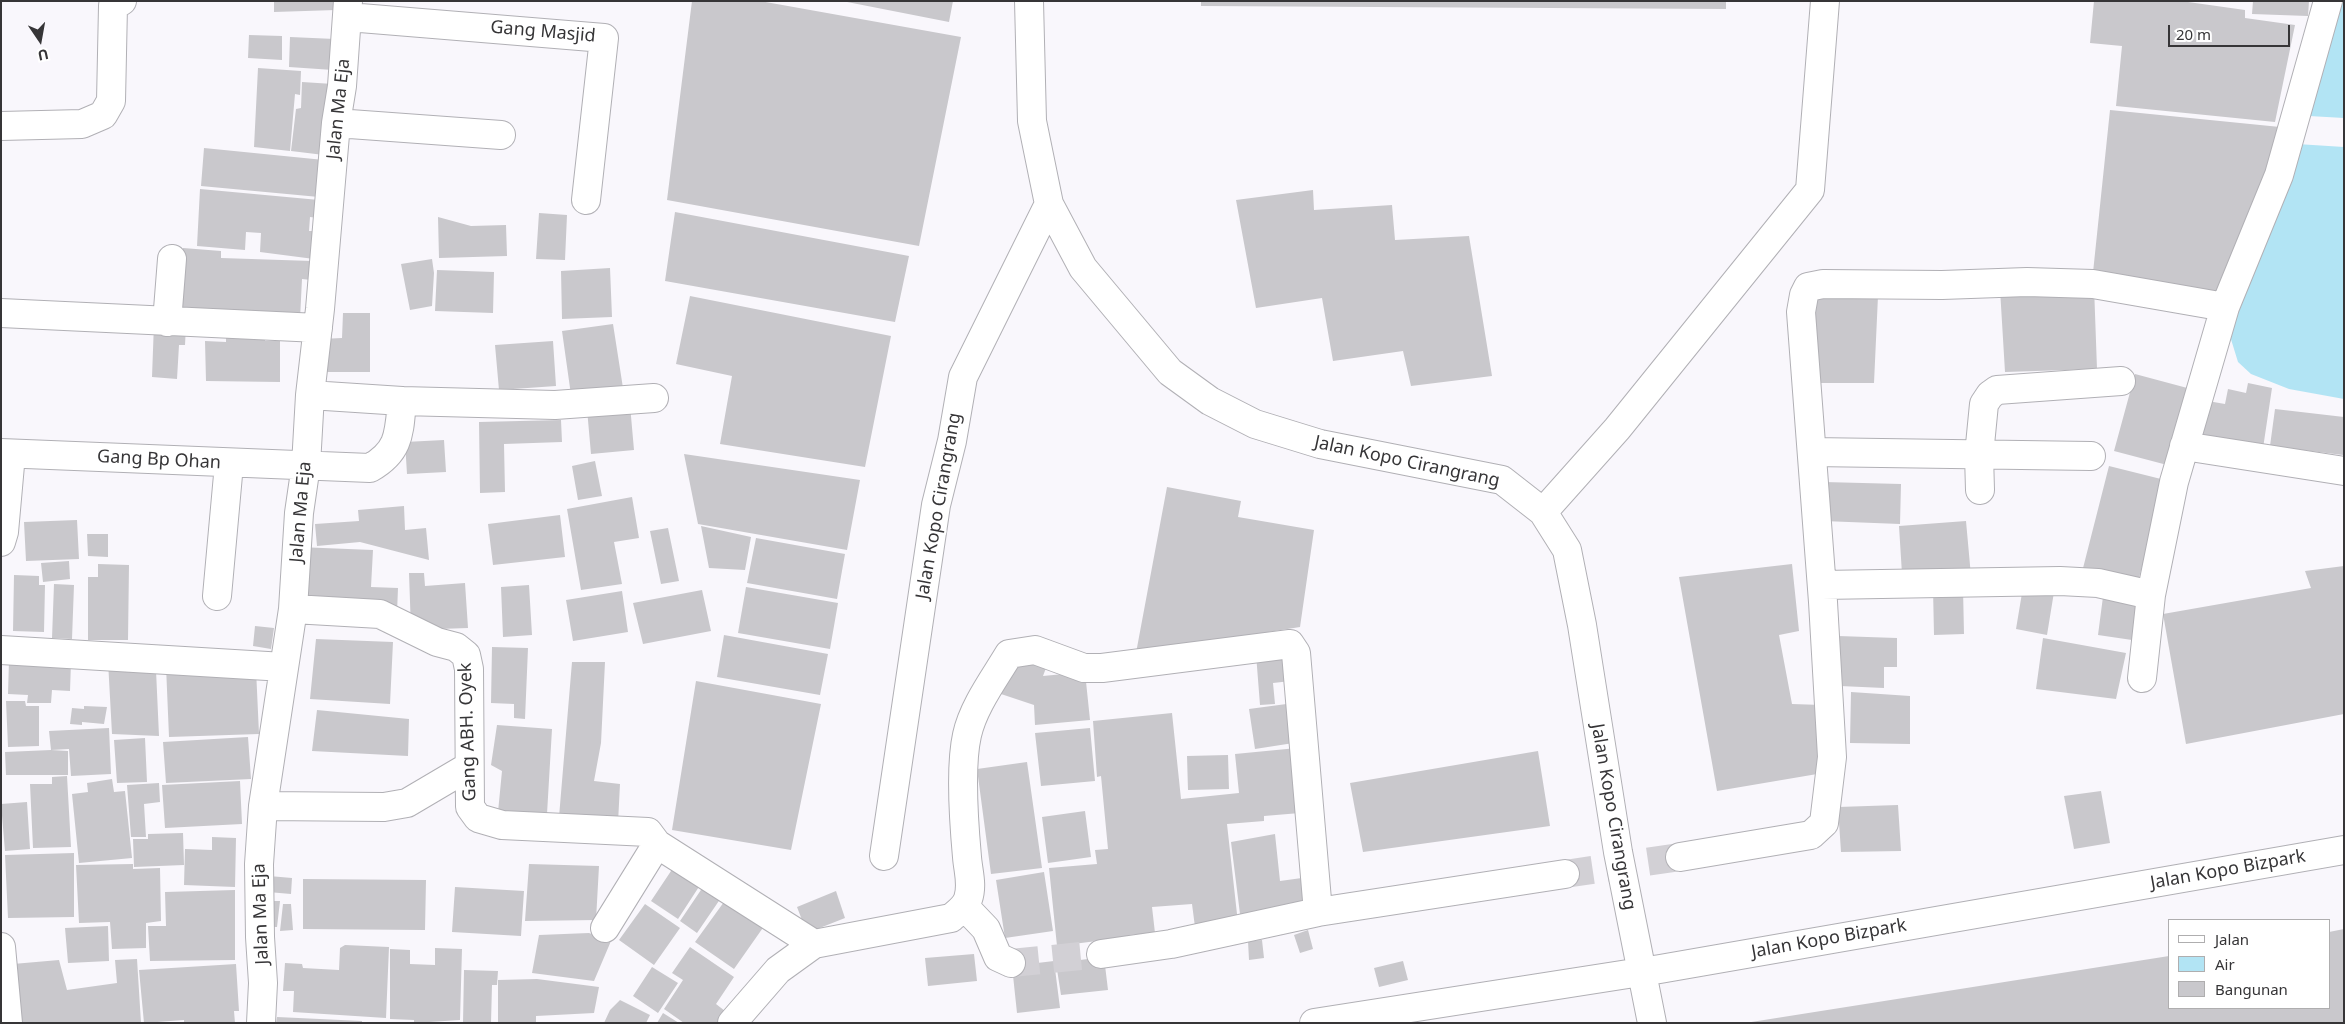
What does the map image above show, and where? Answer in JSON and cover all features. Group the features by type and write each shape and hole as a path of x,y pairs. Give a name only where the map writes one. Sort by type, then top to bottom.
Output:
{"street":[{"path":"1,126 82,124 103,115 111,101 113,6 122,1"},
{"name":"Jalan Kopo Cirangrang","path":"1029,1 1032,120 1049,204 1083,268 1170,372 1210,401 1255,424 1320,444 1502,480 1543,512 1567,550 1582,625 1618,852 1652,1023"},
{"path":"1543,512 1617,429 1810,190 1825,1"},
{"path":"2142,678 2151,595 2174,482 2225,308 2279,175 2328,1"},
{"name":"Jalan Ma Eja","path":"261,1023 264,983 260,937 259,864 262,806 293,609 299,512 306,465 310,395 318,328 336,123 342,86 348,9"},
{"name":"Gang Masjid","path":"348,9 604,38 586,200"},
{"path":"336,123 501,135"},
{"name":"Jalan Kopo Cirangrang","path":"884,856 936,505 952,441 963,377 1049,204"},
{"path":"167,322 172,259"},
{"path":"1680,857 1811,835 1824,823 1832,757 1822,585 1801,312 1804,295 1808,287 1823,284 2085,283 2225,308"},
{"path":"1,313 318,328"},
{"path":"1980,490 1979,455 1984,404 1990,395 1998,390 2121,381"},
{"path":"310,395 402,401 555,405 654,398"},
{"name":"Gang Bp Ohan","path":"6,453 130,457 229,464 370,468 384,460 398,439 402,401"},
{"path":"2184,446 2344,471"},
{"path":"1812,452 2091,456"},
{"path":"1,542 4,532 6,453"},
{"path":"216,596 229,464"},
{"path":"1822,585 2060,581 2098,583 2151,595"},
{"name":"Gang ABH. Oyek","path":"293,609 380,614 437,642 456,647 466,655 469,669 468,767 470,807 478,818 502,825 653,838"},
{"path":"958,913 969,897 970,880 965,822 964,753 967,734 975,714 1009,654 1035,650 1084,668 1102,668 1285,644 1290,644 1296,653 1318,912"},
{"path":"1,650 284,668"},
{"path":"262,806 384,808 406,803 468,767"},
{"path":"605,928 653,838 814,944"},
{"name":"Jalan Kopo Bizpark","path":"1314,1023 1641,972 2344,850"},
{"path":"1101,954 1172,944 1318,912 1565,874"},
{"path":"732,1023 778,970 814,944 958,913 986,929 998,957 1011,963"},
{"path":"1,948 8,1023"}],"water":[{"path":"2331,1 2344,1 2344,118 2309,116"},
{"path":"2297,144 2344,147 2344,399 2289,389 2251,374 2238,362 2230,336"}],"building":[{"path":"274,1 335,1 336,10 274,12"},
{"path":"692,1 760,1 961,37 919,246 667,200"},
{"path":"842,1 953,1 949,22"},
{"path":"1201,1 1726,1 1726,9 1201,6"},
{"path":"2094,1 2181,1 2245,10 2245,18 2295,25 2275,122 2116,106 2122,46 2090,43"},
{"path":"2253,1 2309,1 2308,16 2252,14"},
{"path":"249,35 282,36 282,60 248,58"},
{"path":"290,37 335,39 333,70 289,67"},
{"path":"258,68 301,71 300,95 295,94 290,151 254,147"},
{"path":"302,82 333,84 324,155 291,151 296,109 301,108"},
{"path":"2110,110 2280,127 2224,301 2092,282"},
{"path":"204,148 324,160 319,197 201,186"},
{"path":"200,189 319,200 318,218 310,217 309,231 316,231 314,259 260,252 261,233 246,232 245,250 197,246"},
{"path":"1313,190 1314,210 1392,205 1395,240 1469,236 1492,376 1411,386 1403,351 1333,361 1322,298 1256,308 1236,200"},
{"path":"675,212 909,256 895,322 665,281"},
{"path":"539,213 567,215 565,260 536,259"},
{"path":"438,217 471,226 506,225 507,256 439,258"},
{"path":"183,248 221,251 221,258 312,261 311,280 302,279 300,319 170,313"},
{"path":"432,259 434,273 432,306 410,310 401,264"},
{"path":"610,268 612,317 562,319 561,271"},
{"path":"437,270 494,272 493,313 435,311"},
{"path":"2094,286 2097,369 2005,372 2000,289"},
{"path":"1816,293 1878,296 1874,383 1814,383"},
{"path":"690,296 891,336 865,467 720,444 732,376 676,364"},
{"path":"343,313 370,313 370,372 321,372 321,339 342,338"},
{"path":"154,323 186,326 185,345 179,345 177,379 152,377"},
{"path":"613,324 623,388 571,395 562,331"},
{"path":"226,327 265,328 265,341 280,341 280,382 206,381 205,341 226,342"},
{"path":"553,341 556,386 499,390 495,345"},
{"path":"2135,374 2191,389 2171,466 2114,451"},
{"path":"2248,383 2272,388 2262,455 2196,443 2202,400 2225,404 2228,389 2246,393"},
{"path":"630,405 634,450 591,454 587,409"},
{"path":"2275,409 2344,417 2343,455 2270,446"},
{"path":"561,420 562,442 504,444 505,492 480,493 479,422"},
{"path":"444,440 446,472 407,474 405,442"},
{"path":"684,454 860,480 847,550 698,524"},
{"path":"595,461 602,496 578,500 572,466"},
{"path":"2109,466 2165,480 2136,589 2081,576"},
{"path":"1824,482 1901,484 1900,524 1823,521"},
{"path":"1167,487 1241,501 1238,517 1314,530 1300,627 1136,653"},
{"path":"632,497 639,538 614,542 622,584 581,590 567,509"},
{"path":"404,506 405,530 426,528 429,560 360,542 317,546 315,524 359,521 358,510"},
{"path":"560,515 565,557 493,565 488,524"},
{"path":"77,520 79,559 26,561 24,522"},
{"path":"1966,521 1971,576 1902,574 1899,526"},
{"path":"701,526 751,537 745,570 709,568"},
{"path":"668,528 679,581 661,584 650,531"},
{"path":"87,534 108,534 108,557 88,556"},
{"path":"756,538 845,554 837,599 747,583"},
{"path":"298,547 373,550 371,587 398,588 397,613 295,608"},
{"path":"69,561 70,579 43,582 41,563"},
{"path":"98,564 129,565 128,640 88,640 88,577 98,577"},
{"path":"1792,564 1799,631 1779,635 1792,704 1822,705 1829,772 1717,791 1679,577"},
{"path":"2344,566 2344,714 2186,744 2163,614 2311,588 2305,571"},
{"path":"409,573 424,573 425,586 465,583 468,628 411,630"},
{"path":"14,575 39,576 39,585 45,585 44,632 13,631"},
{"path":"54,584 74,585 72,639 52,638"},
{"path":"529,585 532,635 503,637 501,587"},
{"path":"746,587 838,603 830,649 738,633"},
{"path":"2023,587 2054,592 2047,635 2016,629"},
{"path":"1933,588 1963,588 1964,634 1934,635"},
{"path":"2104,589 2139,595 2132,640 2098,635"},
{"path":"702,590 711,631 643,644 633,603"},
{"path":"622,591 628,632 573,641 566,600"},
{"path":"255,626 274,628 271,649 253,646"},
{"path":"724,635 828,654 820,695 717,677"},
{"path":"1838,636 1897,638 1897,667 1884,667 1884,688 1840,686"},
{"path":"2043,638 2126,653 2116,699 2036,689"},
{"path":"316,639 393,642 390,704 310,699"},
{"path":"492,647 528,648 525,719 514,718 514,704 491,703"},
{"path":"1288,651 1291,681 1273,683 1275,704 1260,705 1256,654"},
{"path":"1013,656 1046,668 1043,676 1085,672 1090,720 1035,725 1034,705 1001,694"},
{"path":"9,660 71,662 70,691 52,690 51,703 27,703 28,695 8,694"},
{"path":"108,661 156,670 159,736 112,734"},
{"path":"572,662 605,662 601,743 594,781 620,784 618,823 559,817"},
{"path":"166,666 256,669 259,734 169,737"},
{"path":"696,681 821,704 791,850 672,830"},
{"path":"1851,692 1910,696 1910,744 1850,743"},
{"path":"6,701 25,701 26,706 39,706 39,746 8,747"},
{"path":"1294,703 1300,742 1255,749 1249,709"},
{"path":"84,706 107,707 104,724 82,722 82,725 70,724 72,708 84,709"},
{"path":"317,710 409,719 408,756 312,751"},
{"path":"1172,713 1181,799 1239,793 1235,754 1297,748 1300,813 1264,816 1264,821 1227,824 1238,923 1195,927 1192,904 1152,907 1155,933 1129,935 1130,946 1105,940 1057,946 1049,868 1097,864 1095,850 1108,849 1101,776 1097,777 1093,721"},
{"path":"497,725 552,729 547,814 498,812 502,771 491,765"},
{"path":"109,728 111,774 71,776 69,749 51,750 49,731"},
{"path":"1090,728 1095,781 1041,786 1035,733"},
{"path":"248,737 251,779 166,783 163,742"},
{"path":"145,738 147,782 117,783 114,740"},
{"path":"68,751 68,775 6,775 5,752"},
{"path":"1538,751 1550,826 1363,852 1350,783"},
{"path":"1228,755 1229,789 1188,790 1187,756"},
{"path":"1027,762 1042,868 991,874 977,769"},
{"path":"67,776 71,847 33,848 30,784 52,784 52,777"},
{"path":"112,779 114,792 125,791 132,858 79,863 72,794 88,792 87,783"},
{"path":"240,781 242,824 165,828 162,785"},
{"path":"159,783 160,802 144,804 146,837 131,837 127,785"},
{"path":"2101,791 2110,843 2074,849 2064,796"},
{"path":"27,802 30,849 5,851 1,804"},
{"path":"1898,805 1901,851 1841,852 1838,807"},
{"path":"1085,811 1091,857 1048,863 1042,817"},
{"path":"183,833 184,865 134,867 133,839 148,839 148,834"},
{"path":"1275,834 1280,881 1309,877 1314,910 1241,922 1231,842"},
{"path":"212,837 236,838 235,887 184,885 185,849 212,850"},
{"path":"74,853 74,917 8,918 5,855"},
{"path":"677,862 704,879 678,919 651,901"},
{"path":"133,864 133,869 160,868 161,921 146,923 146,948 112,949 110,922 79,923 76,865"},
{"path":"529,864 599,866 596,920 525,921"},
{"path":"1044,872 1053,931 1005,938 996,880"},
{"path":"269,876 292,878 291,894 268,892"},
{"path":"303,879 426,880 425,930 303,929"},
{"path":"707,881 725,892 697,933 680,921"},
{"path":"455,887 524,891 521,936 452,932"},
{"path":"235,890 235,960 150,961 148,926 166,926 165,892"},
{"path":"836,891 845,918 807,933 797,907"},
{"path":"729,895 767,922 734,969 695,942"},
{"path":"271,901 280,901 277,927 273,927"},
{"path":"283,904 291,904 293,930 280,931"},
{"path":"645,904 680,928 654,965 619,940"},
{"path":"108,926 109,961 68,963 65,928"},
{"path":"2344,929 2344,1023 1745,1023 2168,956 2168,1009 2330,1009 2330,932"},
{"path":"1308,930 1313,949 1300,953 1294,935"},
{"path":"589,933 611,941 594,981 532,973 539,935"},
{"path":"1262,940 1264,958 1249,960 1248,941"},
{"path":"345,945 389,947 386,1018 293,1012 294,991 283,991 285,963 302,964 303,968 339,970 340,948"},
{"path":"690,947 734,977 716,1004 725,1011 717,1023 684,1023 664,1009 683,980 672,973"},
{"path":"435,948 462,949 460,1020 414,1023 414,1020 390,1019 390,949 410,950 410,964 435,965"},
{"path":"974,954 977,981 928,986 925,958"},
{"path":"1104,957 1108,990 1061,995 1056,963"},
{"path":"137,959 141,1023 18,1023 13,964 59,960 67,990 117,983 115,960"},
{"path":"1054,961 1060,1008 1017,1013 1012,966"},
{"path":"1403,961 1408,980 1379,987 1374,968"},
{"path":"236,964 239,1011 234,1011 235,1023 184,1023 184,1020 144,1023 139,970"},
{"path":"652,967 678,983 658,1013 633,996"},
{"path":"464,970 498,971 497,985 492,985 491,1023 463,1023"},
{"path":"537,979 599,987 594,1013 536,1016 536,1023 498,1023 498,980"},
{"path":"620,1000 650,1015 646,1023 604,1023 610,1010"},
{"path":"663,1013 679,1023 657,1023"},
{"path":"277,1017 362,1021 362,1023 276,1023"}],"tunnel":[{"path":"1565,874 1680,857"},
{"path":"1011,963 1101,954"}]}
